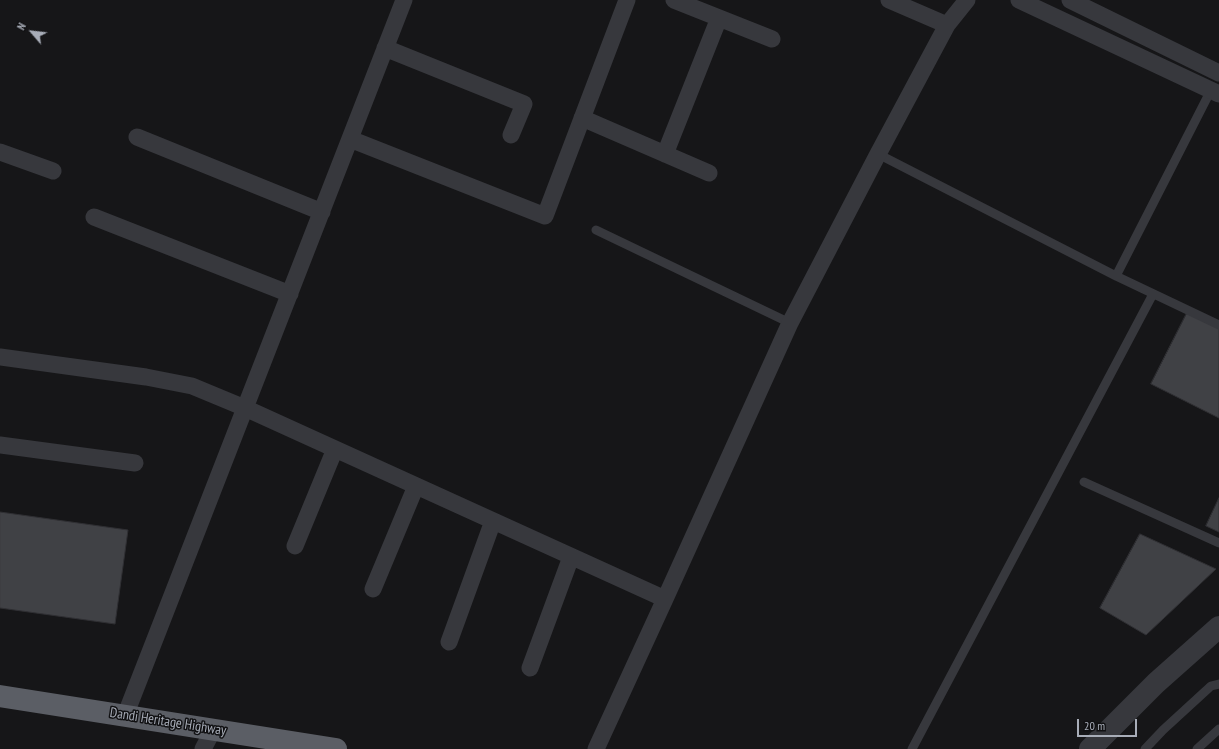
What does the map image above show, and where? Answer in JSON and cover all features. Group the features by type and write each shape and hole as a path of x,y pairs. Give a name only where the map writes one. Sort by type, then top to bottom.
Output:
{"highway":[{"name":"Dandi Heritage Highway","path":"0,696 336,749"}],"street":[{"path":"125,716 404,0"},
{"path":"350,139 544,216 627,0"},
{"path":"674,0 772,39"},
{"path":"889,0 947,25"},
{"path":"596,749 790,323 947,25 967,0"},
{"path":"1019,0 1215,92"},
{"path":"1070,0 1219,73"},
{"path":"665,154 719,18"},
{"path":"385,48 524,104 511,135"},
{"path":"582,118 709,173"},
{"path":"137,138 322,212"},
{"path":"0,152 53,171"},
{"path":"94,216 290,294"},
{"path":"0,357 146,377 192,386 245,408 665,600"},
{"path":"0,445 134,463"},
{"path":"295,546 335,449"},
{"path":"373,589 416,486"},
{"path":"449,642 493,521"},
{"path":"530,668 571,557"},
{"path":"1090,749 1156,683 1219,627"},
{"path":"203,749 213,730"}],"lane":[{"path":"1116,276 1215,92"},
{"path":"878,154 1116,276 1219,325"},
{"path":"596,230 790,323"},
{"path":"912,749 1153,294"},
{"path":"1084,482 1219,543"},
{"path":"1145,749 1163,730 1211,686 1219,684"},
{"path":"1197,749 1219,729"}],"building":[{"path":"1188,311 1219,326 1219,418 1151,384"},
{"path":"1219,498 1219,532 1206,526"},
{"path":"0,512 128,530 115,624 0,608"},
{"path":"1140,534 1216,569 1146,635 1100,608"}]}
